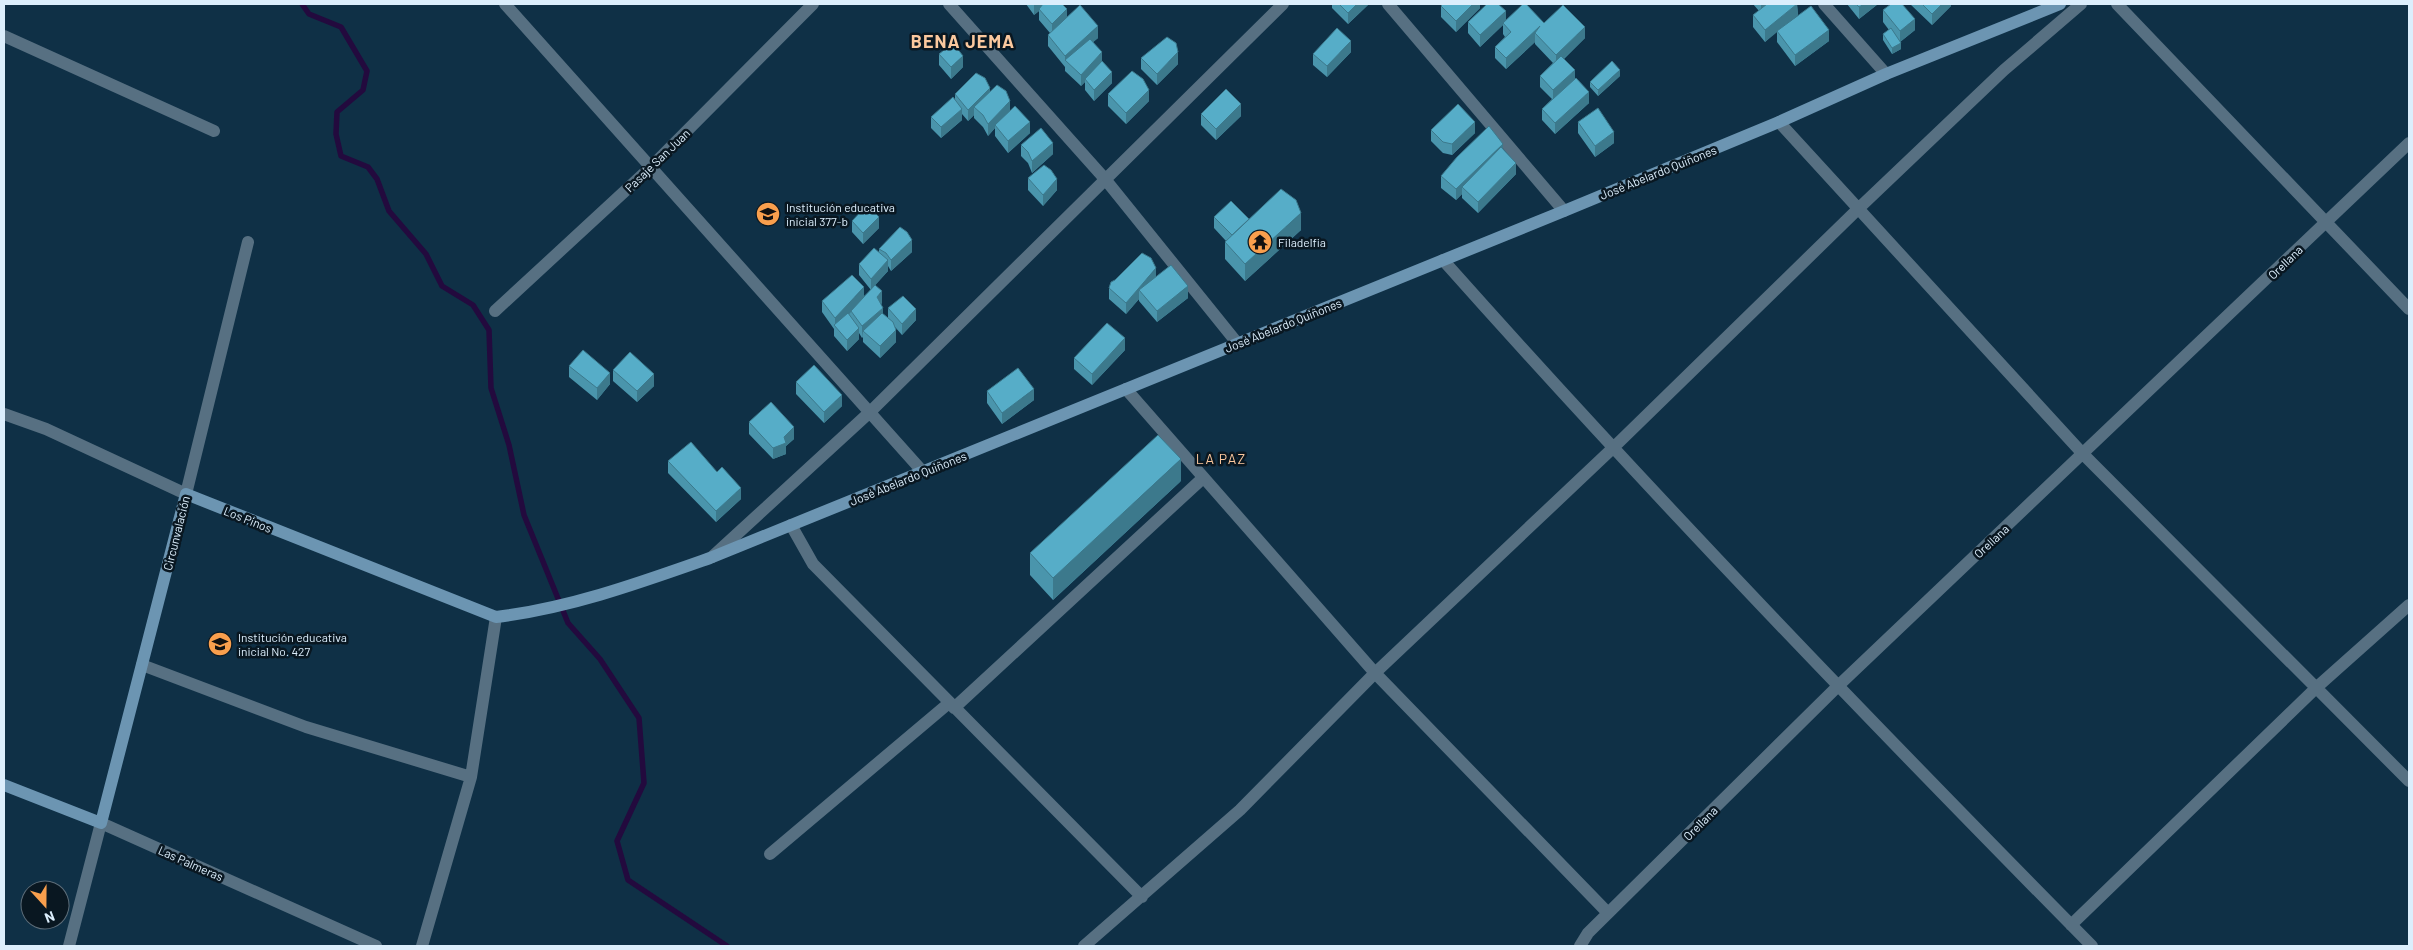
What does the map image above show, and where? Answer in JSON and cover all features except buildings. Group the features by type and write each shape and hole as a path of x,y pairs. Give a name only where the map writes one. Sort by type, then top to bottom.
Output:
{"street":[{"path":"505,4 923,472"},
{"name":"Pasaje San Juan","path":"496,311 651,167 814,4"},
{"path":"949,4 1106,179 1238,344"},
{"path":"710,558 870,412 1283,4"},
{"path":"1388,4 1564,211"},
{"path":"1824,4 1886,74"},
{"name":"José Abelardo Quiñones","path":"496,617 530,613 582,602 710,558 1564,211 1779,122 1886,74 2060,4"},
{"path":"1084,946 1240,810 1375,674 1614,447 1858,209 2004,70 2081,4"},
{"path":"2116,4 2409,309"},
{"path":"4,36 214,131"},
{"path":"1779,122 2083,454 2318,687 2409,781"},
{"name":"Orellana","path":"1580,946 1588,932 1838,686 2409,143"},
{"name":"Circunvalación","path":"101,823 186,494 248,242"},
{"path":"1443,260 1614,447 1838,686 2092,946"},
{"path":"1126,389 1375,674 1608,913"},
{"name":"Los Pinos","path":"4,414 46,429 186,494 496,617"},
{"path":"770,854 951,706 1203,478"},
{"path":"791,525 813,564 951,706 1142,897"},
{"path":"2071,926 2318,687 2409,605"},
{"path":"422,946 471,777 496,617"},
{"path":"142,665 306,727 471,777"},
{"name":"Las Palmeras","path":"4,784 101,823 376,946"},
{"path":"69,946 101,823"}],"waterway":[{"path":"302,4 309,14 341,27 367,71 363,90 337,112 336,134 341,156 368,167 377,179 389,211 426,254 442,286 473,305 489,330 491,388 509,445 524,515 568,623 600,659 639,718 644,783 617,841 628,880 727,946"}],"place":[{"name":"Institución educativa inicial 377-b","path":"768,214"},
{"name":"Filadelfia","path":"1260,242"},
{"name":"Institución educativa inicial No. 427","path":"220,644"}],"district":[{"name":"BENA JEMA","path":"963,41"},
{"name":"LA PAZ","path":"1221,458"}]}
